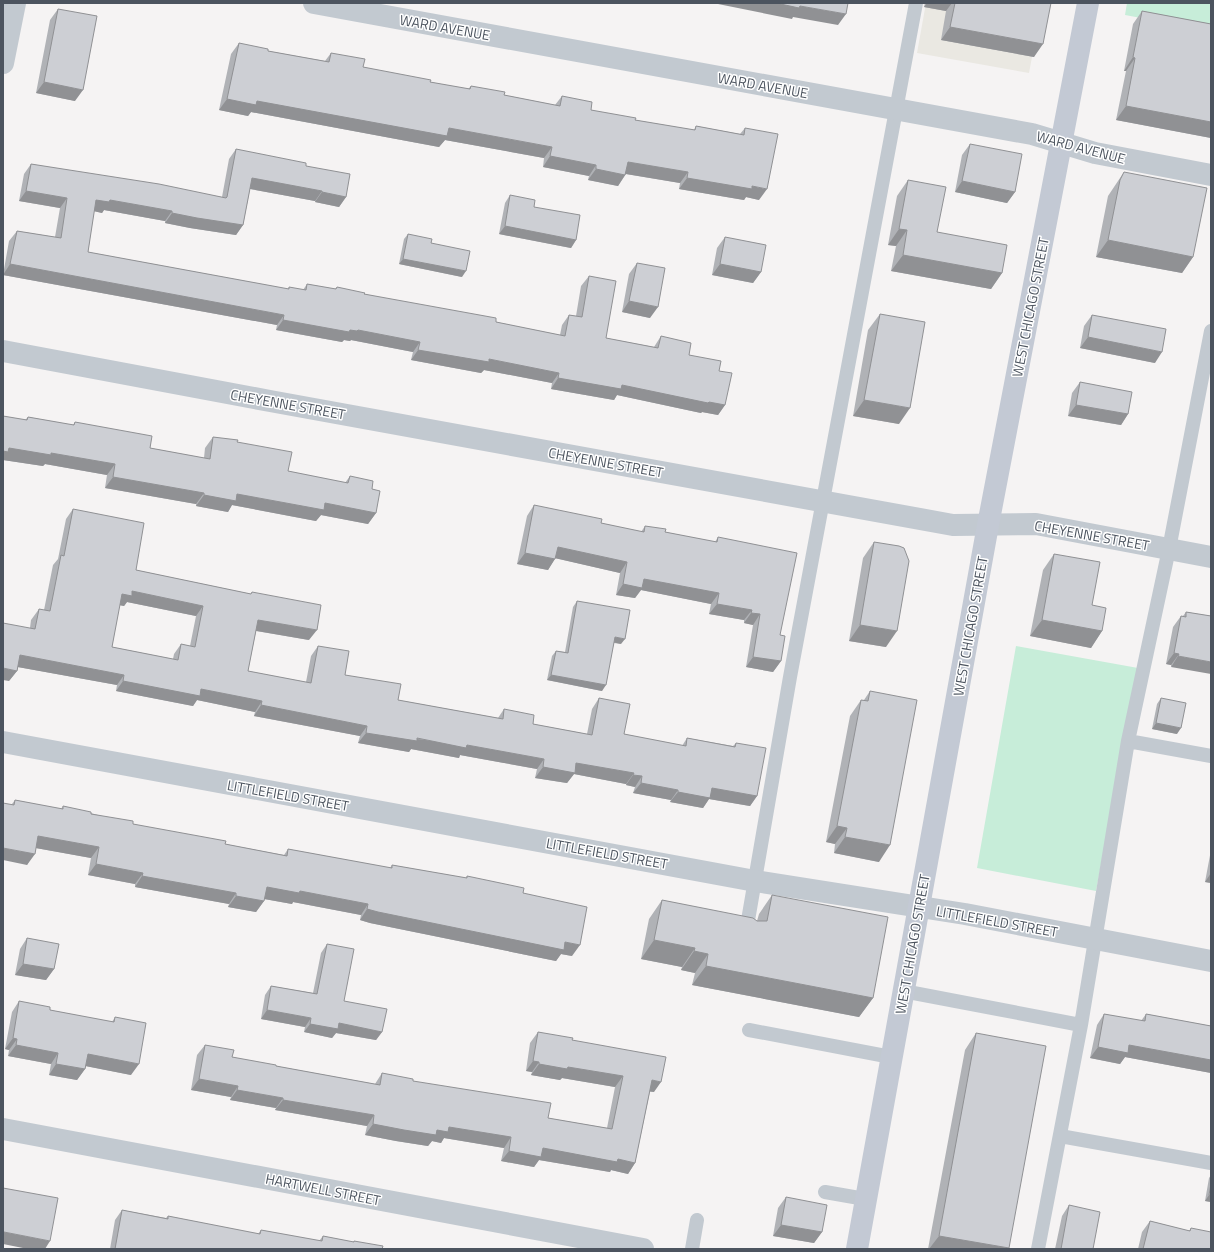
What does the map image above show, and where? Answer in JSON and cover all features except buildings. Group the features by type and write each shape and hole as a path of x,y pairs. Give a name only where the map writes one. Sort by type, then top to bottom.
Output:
{"street":[{"path":"3,63 15,3"},
{"name":"WARD AVENUE","path":"314,3 1032,134 1095,153 1211,175"},
{"name":"WEST CHICAGO STREET","path":"857,1249 988,525 1088,3"},
{"name":"CHEYENNE STREET","path":"3,351 953,525 1036,524 1211,557"},
{"name":"LITTLEFIELD STREET","path":"3,742 755,881 919,908 965,914 1211,961"},
{"name":"HARTWELL STREET","path":"3,1129 643,1249"}],"lane":[{"path":"746,932 790,676 824,501 916,3"},
{"path":"1038,1249 1080,1025 1128,741 1208,366 1211,330"},
{"path":"1128,741 1211,756"},
{"path":"903,991 1080,1025"},
{"path":"749,1030 891,1057"},
{"path":"1060,1136 1211,1163"},
{"path":"825,1192 865,1199"},
{"path":"692,1249 697,1220"}],"shaded area":[{"path":"926,3 1042,3 1029,73 917,53"}],"green space":[{"path":"1127,3 1211,3 1211,31 1125,15"},
{"path":"1016,646 1138,668 1096,891 977,868"}]}
